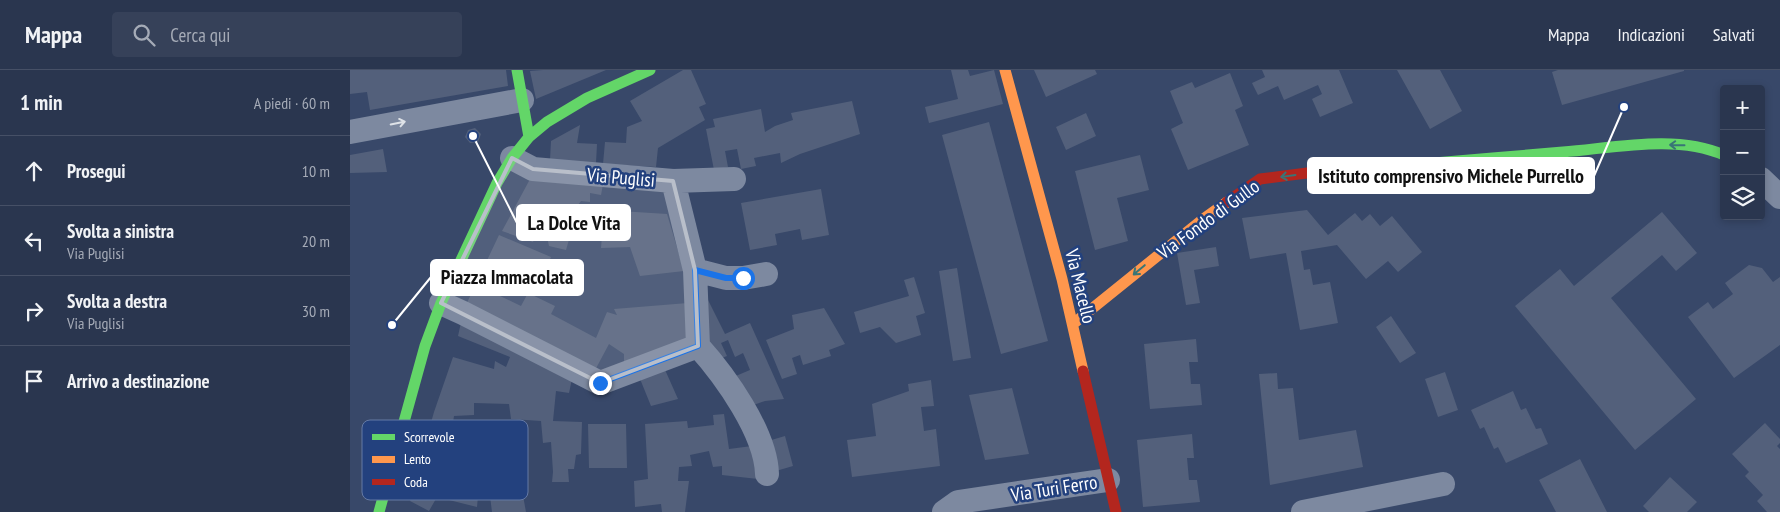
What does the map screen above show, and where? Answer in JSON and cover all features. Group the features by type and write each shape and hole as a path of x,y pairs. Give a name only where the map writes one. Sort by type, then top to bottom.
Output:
{"street":[{"path":"517,70 529,137"},
{"path":"404,420 425,346 441,304 497,182 512,158 529,137 547,122 587,98 650,70"},
{"name":"Via Macello","path":"1006,70 1073,324 1116,512"},
{"path":"350,132 522,100"},
{"name":"Via Fondo di Gullo","path":"1073,324 1202,220 1260,179 1330,170 1643,145 1682,144 1710,149 1720,154"},
{"name":"Via Puglisi","path":"512,158 533,169 673,181 695,270 698,346"},
{"path":"673,181 734,179"},
{"path":"1765,183 1780,197"},
{"path":"695,270 726,278 743,278 766,274"},
{"path":"441,304 463,313 600,383 698,346 723,375 754,428 764,456 767,474"},
{"name":"Via Turi Ferro","path":"944,512 958,502 1108,480"},
{"path":"1303,512 1443,484"}],"highlighted area":[{"path":"512,158 533,169 673,181 695,270 698,346 600,383 441,303"}],"building":[{"path":"350,70 506,70 508,86 370,110 367,92 350,94"},
{"path":"606,70 536,99 530,71"},
{"path":"683,70 691,70 706,104 699,107 705,120 658,148 656,167 603,164 605,142 626,143 627,127 642,121 630,101"},
{"path":"951,70 968,70 970,76 994,70 1003,104 929,123 925,107 958,99"},
{"path":"1034,70 1095,70 1097,74 1046,97"},
{"path":"1262,70 1339,70 1353,103 1320,117 1312,99 1322,94 1318,85 1284,100 1278,86 1258,95 1252,83 1265,77"},
{"path":"1397,70 1440,70 1462,111 1430,129"},
{"path":"1558,70 1684,71 1562,105 1552,72"},
{"path":"1230,73 1243,106 1235,110 1249,145 1188,170 1171,129 1183,123 1170,91 1192,82 1195,88"},
{"path":"852,101 860,134 800,154 781,163 780,153 754,158 756,166 741,169 737,149 725,151 728,167 714,170 706,129 715,127 713,119 761,109 765,132 775,126 793,120 791,113"},
{"path":"1086,113 1096,136 1066,150 1056,127"},
{"path":"989,122 1048,341 1001,354 942,135"},
{"path":"580,125 577,143 597,144 596,163 550,160 551,141"},
{"path":"475,128 481,134 478,142 470,143 465,137 468,130"},
{"path":"383,149 387,172 350,173 350,155"},
{"path":"1140,155 1149,190 1117,198 1128,241 1095,250 1075,171"},
{"path":"604,179 601,195 590,193 590,202 581,201 568,218 575,219 566,250 549,246 547,237 536,234 533,242 502,231 529,181"},
{"path":"821,189 829,235 802,240 800,229 775,234 777,245 750,250 741,203"},
{"path":"604,210 667,214 684,271 640,276 630,247 601,248"},
{"path":"1307,210 1328,235 1355,213 1362,221 1370,214 1380,226 1392,216 1422,252 1398,272 1388,261 1366,279 1337,245 1301,251 1304,270 1310,269 1313,285 1330,282 1338,323 1300,330 1286,253 1250,259 1242,218"},
{"path":"1662,212 1697,253 1676,271 1662,255 1611,298 1696,399 1635,450 1515,306 1560,269 1574,286"},
{"path":"499,235 551,257 541,280 534,277 528,293 555,306 551,314 596,338 607,312 617,315 614,309 688,303 689,339 624,365 624,354 609,344 594,372 465,307","holes":["506,284 528,293 521,306 500,296"]},
{"path":"1216,247 1219,266 1194,270 1200,303 1186,305 1177,253"},
{"path":"1749,265 1762,268 1773,282 1780,277 1780,345 1734,378 1688,317 1708,302 1713,309 1733,294 1725,283"},
{"path":"957,268 971,358 953,361 939,271"},
{"path":"914,277 925,313 916,316 921,335 896,343 880,327 860,333 854,312 909,296 904,280"},
{"path":"708,300 725,334 750,323 784,399 765,401 748,407 731,378 750,370 743,353 735,357 728,340 721,343 727,356 717,360 704,331"},
{"path":"824,308 845,344 829,350 831,356 803,365 800,355 792,358 797,374 782,379 766,340 794,329 792,315"},
{"path":"1391,316 1416,353 1400,363 1376,327"},
{"path":"462,318 572,379 569,393 556,391 553,421 582,422 581,454 576,455 574,469 568,469 569,482 552,482 551,442 543,443 541,421 511,419 509,404 474,403 474,415 454,416 453,420 432,420 453,357 494,369 495,361 506,367 510,357 458,336"},
{"path":"1196,339 1198,362 1189,362 1191,384 1200,384 1202,405 1150,409 1144,344"},
{"path":"662,363 678,399 651,406 638,374"},
{"path":"1445,372 1458,410 1438,417 1425,379"},
{"path":"1277,373 1278,389 1293,388 1299,440 1356,430 1363,467 1270,485 1259,374"},
{"path":"931,380 934,406 921,407 924,431 936,429 940,466 852,477 847,440 876,436 872,404 909,391 908,384"},
{"path":"1012,388 1029,454 985,460 969,395"},
{"path":"1513,391 1521,410 1526,408 1536,429 1541,428 1548,444 1506,463 1498,447 1494,449 1484,427 1480,429 1471,410"},
{"path":"724,414 729,449 752,446 758,479 722,475 722,466 713,467 709,451 690,455 692,466 679,467 678,481 689,481 685,512 662,512 661,504 635,507 634,481 648,479 645,424 687,421 688,428 714,425 713,415"},
{"path":"1765,423 1780,439 1780,443 1777,446 1780,449 1780,512 1767,512 1757,501 1763,495 1745,476 1749,472 1732,454"},
{"path":"588,424 626,424 627,468 589,468"},
{"path":"1192,434 1194,458 1187,458 1189,480 1197,480 1200,502 1143,507 1137,440"},
{"path":"785,436 793,466 776,471 768,441"},
{"path":"1580,459 1607,512 1556,512 1539,480"},
{"path":"1670,477 1697,502 1687,512 1649,512 1643,506"},
{"path":"410,500 435,500 429,511"},
{"path":"449,500 478,500 477,507"},
{"path":"490,500 524,500 526,512 492,512"}],"traffic: fast":[{"path":"517,70 529,137"},
{"path":"404,420 425,346 441,303 497,183 512,158 529,137 547,122 587,98 650,70"},
{"path":"1434,163 1645,144 1686,145 1720,154"},
{"path":"379,512 382,500"}],"traffic: slow":[{"path":"1005,70 1062,279 1083,371"},
{"path":"1073,324 1227,202"}],"traffic: jam":[{"path":"1227,202 1260,179 1330,170 1434,163"},
{"path":"1083,371 1116,512"}],"place":[{"name":"Istituto comprensivo Michele Purrello","path":"1624,107"},
{"name":"La Dolce Vita","path":"473,136"},
{"name":"Piazza Immacolata","path":"392,325"}],"route":[{"path":"600,383 698,346 695,270 726,278 743,278"}]}
